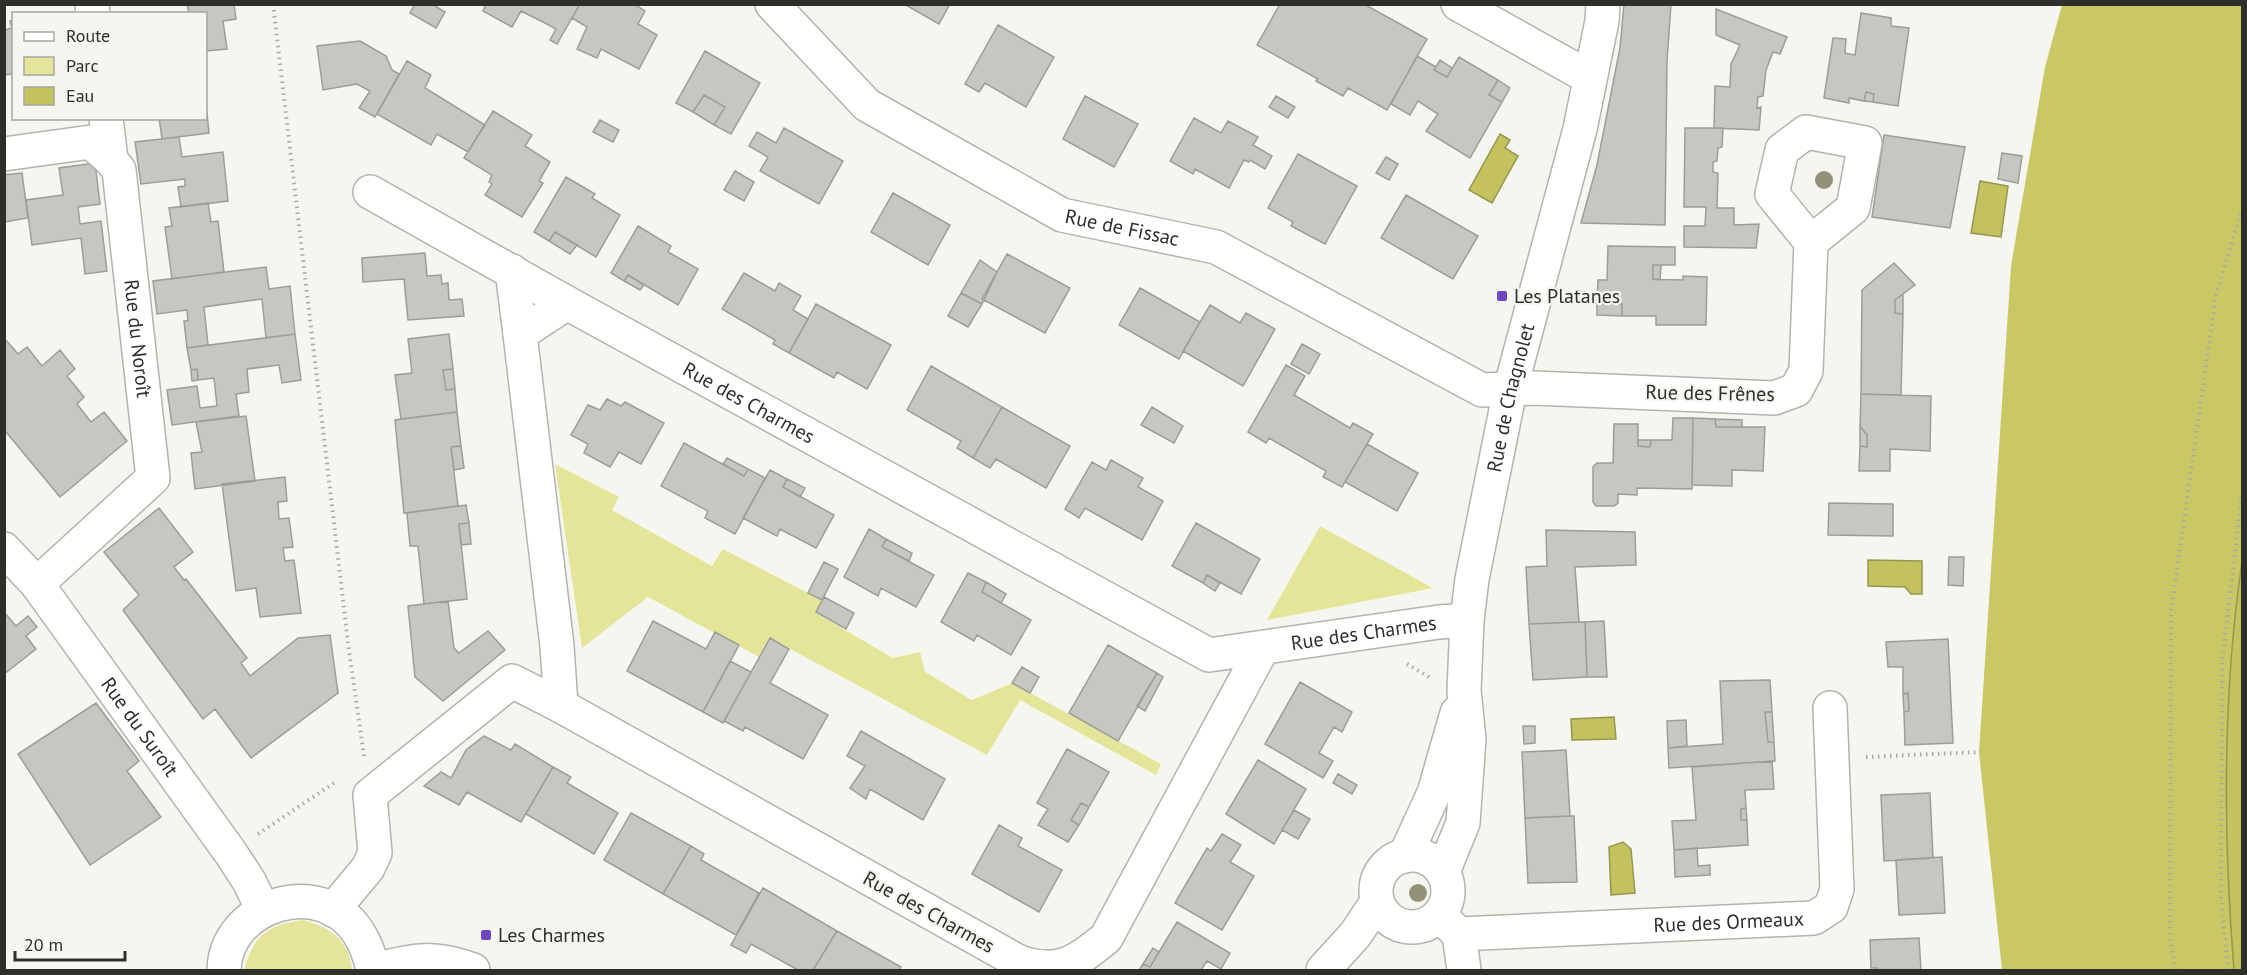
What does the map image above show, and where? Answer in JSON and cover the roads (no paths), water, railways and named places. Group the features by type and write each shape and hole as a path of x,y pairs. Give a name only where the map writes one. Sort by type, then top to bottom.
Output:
{"street":[{"name":"Rue de Fissac","path":"772,4 867,105 1062,215 1216,247 1482,390 1510,390"},
{"path":"1458,4 1578,71 1591,73"},
{"name":"Rue de Chagnolet","path":"1443,872 1464,823 1469,739 1464,691 1467,620 1472,579 1510,390 1580,129 1602,21 1603,4"},
{"path":"106,120 111,160"},
{"path":"4,154 91,142 111,160"},
{"name":"Rue du Noroît","path":"37,584 153,478 119,170 111,160"},
{"name":"Rue des Charmes","path":"369,192 1209,655 1467,620"},
{"name":"Rue des Frênes","path":"1510,390 1534,388 1774,398 1796,390 1806,371 1811,242"},
{"path":"512,271 561,706"},
{"path":"520,334 567,303"},
{"name":"Rue du Suroît","path":"4,549 37,584 230,852 249,881 263,910"},
{"path":"333,909 368,868 375,853 358,785 512,681 556,646"},
{"name":"Rue des Charmes","path":"512,681 561,706 1019,962 1039,969 1061,966 1083,957 1106,938 1262,649"},
{"name":"Rue de Chagnolet","path":"1377,902 1375,892 1380,873 1395,859 1405,855 1434,793 1464,691"},
{"name":"Rue des Ormeaux","path":"1449,925 1814,918 1831,907 1838,889 1830,708"},
{"path":"1405,855 1427,858 1443,872 1448,891 1449,925 1464,970"},
{"path":"224,970 229,947 237,932 249,920 263,910 280,903 298,901 316,903 333,909 348,920 357,930 368,950 374,970 407,961 447,961 473,970"},
{"path":"1323,970 1354,935 1377,902 1387,919 1405,928 1449,925"}],"water":[{"path":"1500,134 1510,140 1505,148 1518,156 1492,203 1469,190"},
{"path":"1980,181 2008,186 2001,237 1971,233"},
{"path":"1868,560 1922,561 1922,594 1911,594 1905,587 1868,586"},
{"path":"2242,562 2242,970 2234,970 2226,817 2226,766 2235,613"},
{"path":"1614,717 1616,739 1572,740 1571,719"},
{"path":"1623,842 1631,849 1635,893 1611,895 1609,847"}],"place":[{"name":"Les Platanes","path":"1502,296"},
{"name":"Les Charmes","path":"486,935"}]}
